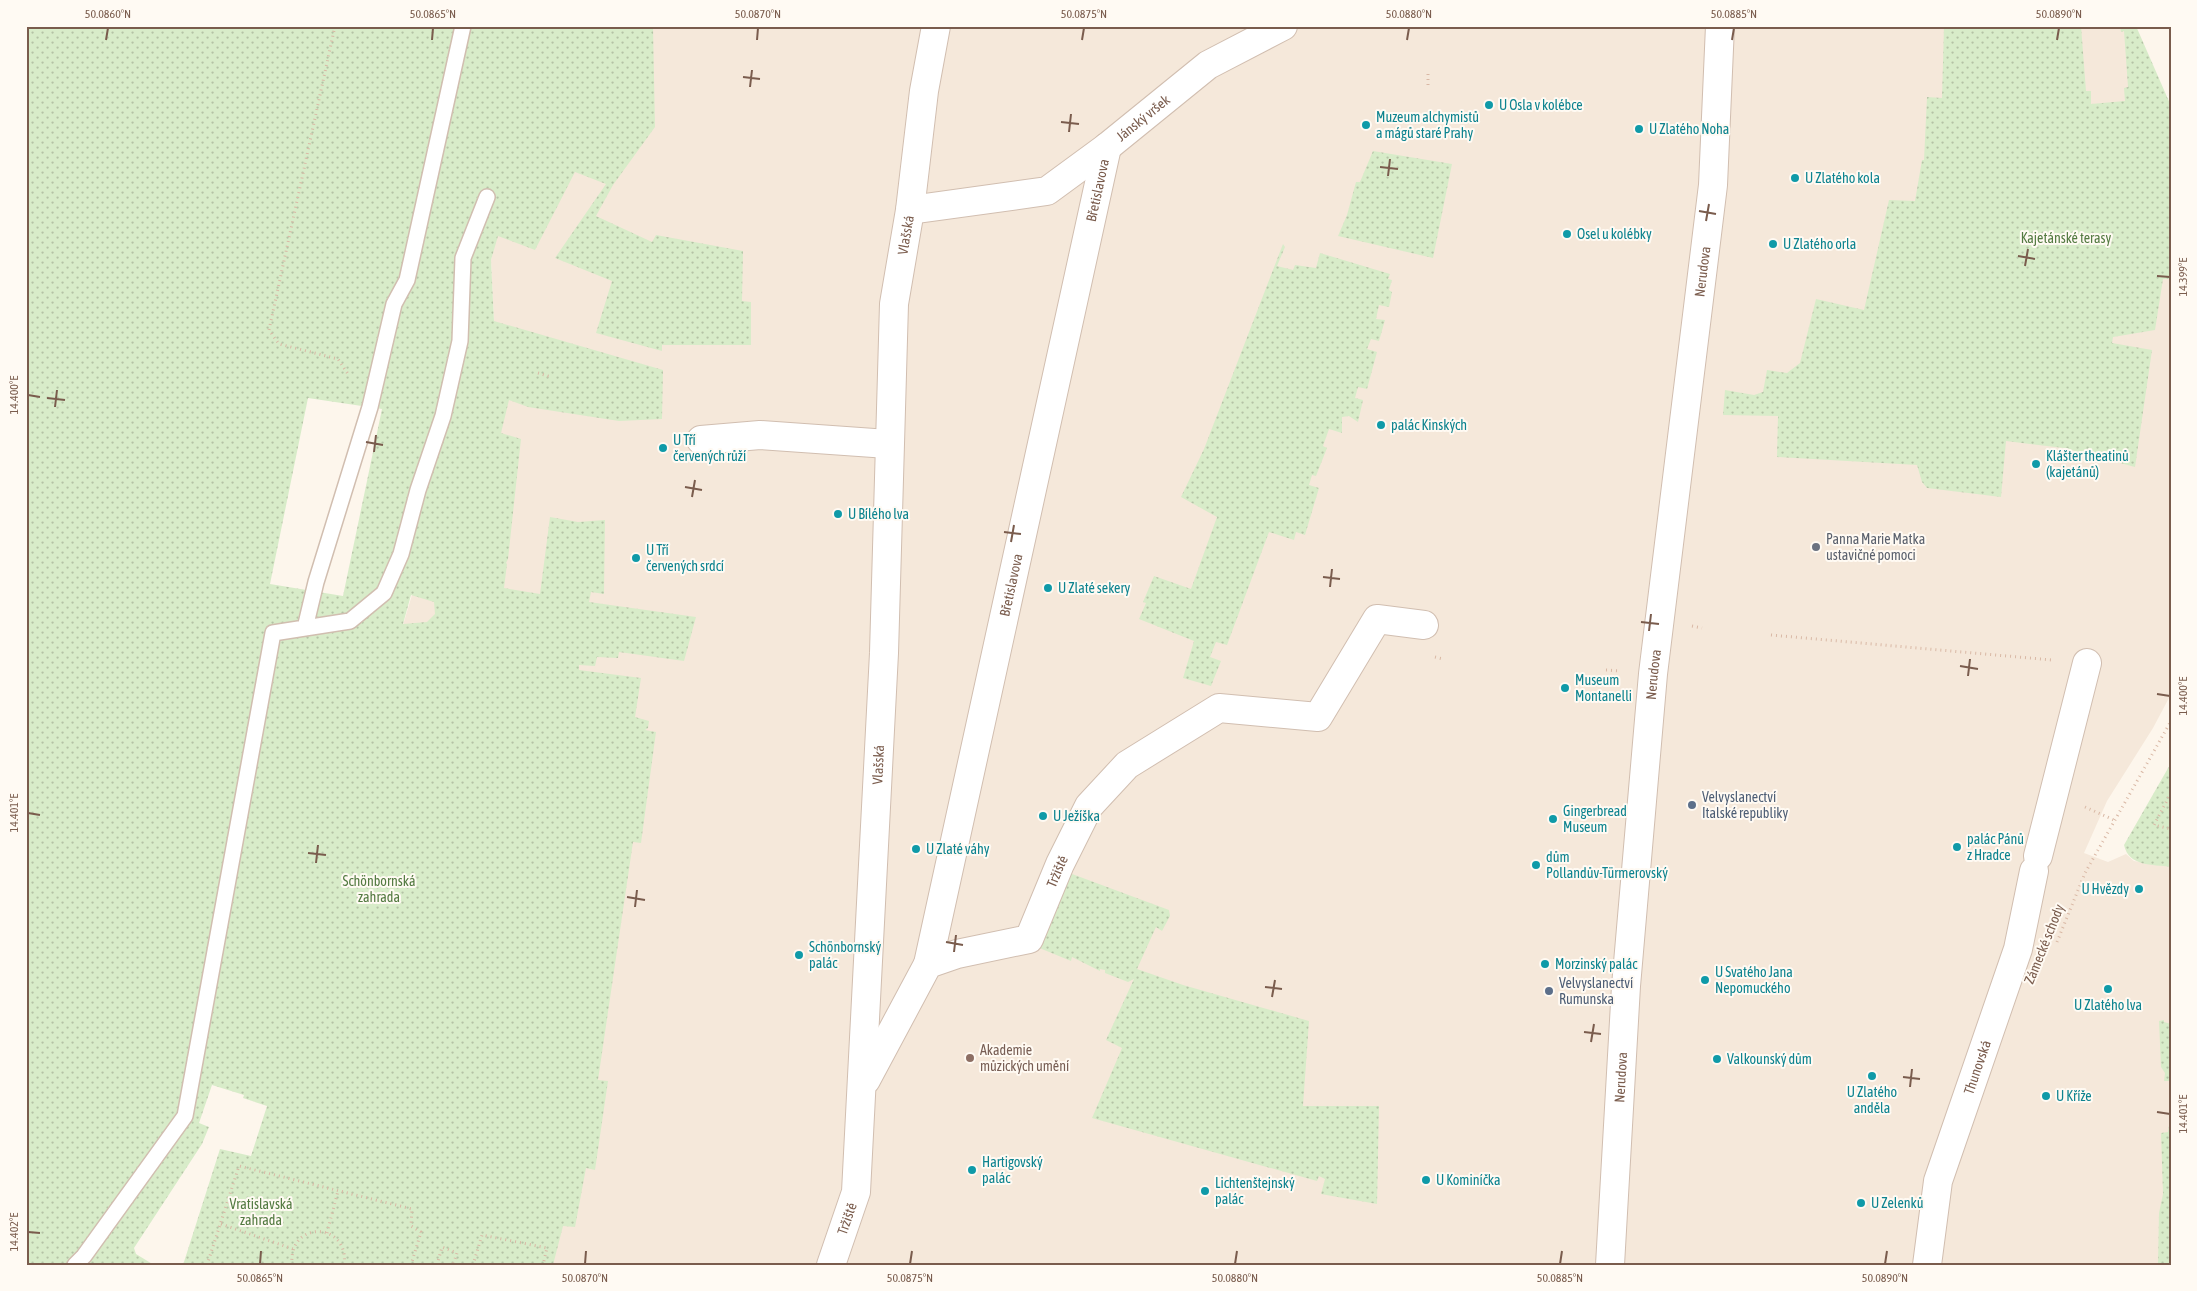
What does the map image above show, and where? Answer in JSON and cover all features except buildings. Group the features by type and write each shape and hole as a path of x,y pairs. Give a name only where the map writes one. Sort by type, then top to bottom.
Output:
{"street":[{"name":"Vlašská","path":"863,1086 869,909 884,653 888,444 894,304 910,210 924,91 936,26"},
{"name":"Jánský vršek","path":"910,210 1047,191 1107,147 1208,65 1283,26"},
{"name":"Nerudova","path":"1610,1265 1626,986 1652,684 1680,468 1713,185 1720,26"},
{"name":"Břetislavova","path":"928,964 1107,147"},
{"path":"701,440 760,435 888,444"},
{"name":"Tržiště","path":"831,1265 856,1192 863,1086 928,964 957,954 1030,939 1060,864 1088,806 1127,765 1219,708 1318,717 1377,619 1424,625"},
{"name":"Thunovská","path":"1927,1265 1938,1181 2018,949 2036,864 2086,663"}],"lane":[{"path":"305,628 316,582 370,407 394,304 408,280 463,26"},
{"path":"75,1265 84,1256 185,1116 273,633 350,621 384,593 402,554 418,490 443,416 460,340 463,258 487,198"}],"path":[{"path":"336,26 269,330 280,344 338,358 370,407"},
{"path":"1428,74 1428,86"},
{"path":"538,373 551,377"},
{"path":"1771,635 2056,661"},
{"name":"Zámecké schody","path":"2055,945 2085,873 2171,721"},
{"path":"2171,793 2154,825 2171,829"},
{"path":"207,1265 222,1224 239,1166 412,1209 410,1226 421,1232 411,1265"},
{"path":"327,1233 338,1191"},
{"path":"222,1224 293,1249"},
{"path":"292,1265 293,1249 302,1236 310,1232 327,1233 334,1236 344,1250 344,1265"},
{"path":"472,1265 482,1235 547,1248 543,1265"},
{"path":"437,1265 442,1248 457,1252 453,1265"}],"shaded area":[{"path":"549,26 2131,26 2171,134 2170,696 2153,728 2107,801 2084,853 2108,862 2126,854 2134,861 2171,867 2171,1265 550,1265 397,645 494,321 491,260"}],"green space":[{"name":"Schönbornská zahrada","path":"26,26 653,26 655,127 613,185 596,216 652,242 656,235 743,251 742,301 751,302 751,345 662,345 662,351 596,333 612,281 555,258 606,184 575,172 535,250 498,236 491,260 494,321 663,370 662,419 619,421 528,407 509,400 501,433 521,439 504,588 540,594 550,517 578,522 605,520 604,594 591,592 589,602 696,617 684,661 619,652 618,658 597,657 595,666 579,665 579,670 641,678 635,717 649,721 648,728 645,730 656,732 641,843 633,842 598,1080 608,1081 595,1170 586,1168 575,1227 563,1226 553,1265 183,1265 220,1149 251,1156 267,1106 243,1098 244,1095 212,1085 199,1123 209,1127 202,1144 134,1248 136,1254 154,1265 26,1265","holes":["308,398 382,409 343,596 270,584","411,595 434,602 435,614 427,622 403,624"]},
{"name":"Kajetánské terasy","path":"1944,26 2081,26 2086,91 2091,91 2091,104 2125,101 2124,88 2128,87 2124,31 2121,32 2120,26 2136,26 2171,106 2171,279 2163,279 2155,330 2113,337 2112,343 2152,350 2135,467 2064,448 2006,441 2001,497 1927,488 1922,482 1917,465 1777,457 1778,416 1723,415 1725,390 1754,395 1763,392 1767,370 1787,373 1800,363 1816,299 1864,310 1889,200 1915,201 1922,160 1924,160 1927,97 1942,98"},
{"path":"1373,151 1452,164 1433,258 1338,236 1347,215 1356,182 1360,182"},
{"path":"1283,244 1285,247 1277,266 1293,270 1295,265 1316,268 1320,253 1390,274 1388,279 1392,280 1389,290 1392,292 1389,307 1379,305 1376,319 1385,320 1379,341 1371,339 1367,349 1377,352 1367,389 1358,387 1355,398 1363,400 1358,422 1349,416 1342,417 1342,433 1329,429 1323,446 1327,448 1316,476 1312,475 1309,485 1319,488 1305,535 1296,532 1294,540 1269,532 1227,645 1216,642 1210,657 1221,661 1211,686 1183,678 1194,641 1139,619 1146,603 1143,602 1154,576 1191,589 1217,517 1181,497 1204,449"},
{"path":"2171,763 2171,867 2149,865 2136,861 2131,857 2124,845"},
{"path":"1064,871 1169,910 1170,916 1162,931 1156,927 1137,969 1183,985 1309,1021 1303,1106 1379,1106 1377,1204 1321,1194 1325,1179 1319,1176 1317,1181 1092,1118 1122,1048 1106,1040 1134,979 1128,982 1105,973 1105,970 1100,969 1100,971 1072,957 1071,961 1037,947"},
{"path":"2164,1020 2164,1022 2171,1024 2171,1081 2164,1081 2165,1073 2161,1067 2159,1021"},
{"path":"2171,1112 2171,1265 2158,1265 2159,1213 2163,1194 2161,1133 2168,1132"}],"place":[{"name":"U Osla v kolébce","path":"1489,105"},
{"name":"Muzeum alchymistů a mágů staré Prahy","path":"1366,125"},
{"name":"U Zlatého Noha","path":"1639,129"},
{"name":"U Zlatého kola","path":"1795,178"},
{"name":"Osel u kolébky","path":"1567,234"},
{"name":"U Zlatého orla","path":"1773,244"},
{"name":"palác Kinských","path":"1381,425"},
{"name":"U Tří červených růží","path":"663,448"},
{"name":"Klášter theatinů (kajetánů)","path":"2036,464"},
{"name":"U Bílého lva","path":"838,514"},
{"name":"Panna Marie Matka ustavičné pomoci","path":"1816,547"},
{"name":"U Tří červených srdcí","path":"636,558"},
{"name":"U Zlaté sekery","path":"1048,588"},
{"name":"Museum Montanelli","path":"1565,688"},
{"name":"Velvyslanectví Italské republiky","path":"1692,805"},
{"name":"U Ježíška","path":"1043,816"},
{"name":"Gingerbread Museum","path":"1553,819"},
{"name":"palác Pánů z Hradce","path":"1957,847"},
{"name":"U Zlaté váhy","path":"916,849"},
{"name":"dům Pollandův-Türmerovský","path":"1536,865"},
{"name":"U Hvězdy","path":"2139,889"},
{"name":"Schönbornský palác","path":"799,955"},
{"name":"Morzinský palác","path":"1545,964"},
{"name":"U Svatého Jana Nepomuckého","path":"1705,980"},
{"name":"U Zlatého lva","path":"2108,989"},
{"name":"Velvyslanectví Rumunska","path":"1549,991"},
{"name":"Akademie můzických umění","path":"970,1058"},
{"name":"Valkounský dům","path":"1717,1059"},
{"name":"U Zlatého anděla","path":"1872,1076"},
{"name":"U Kříže","path":"2046,1096"},
{"name":"Hartigovský palác","path":"972,1170"},
{"name":"U Kominíčka","path":"1426,1180"},
{"name":"Lichtenštejnský palác","path":"1205,1191"},
{"name":"U Zelenků","path":"1861,1203"}],"park label":[{"name":"Vratislavská zahrada","path":"261,1212"}]}
